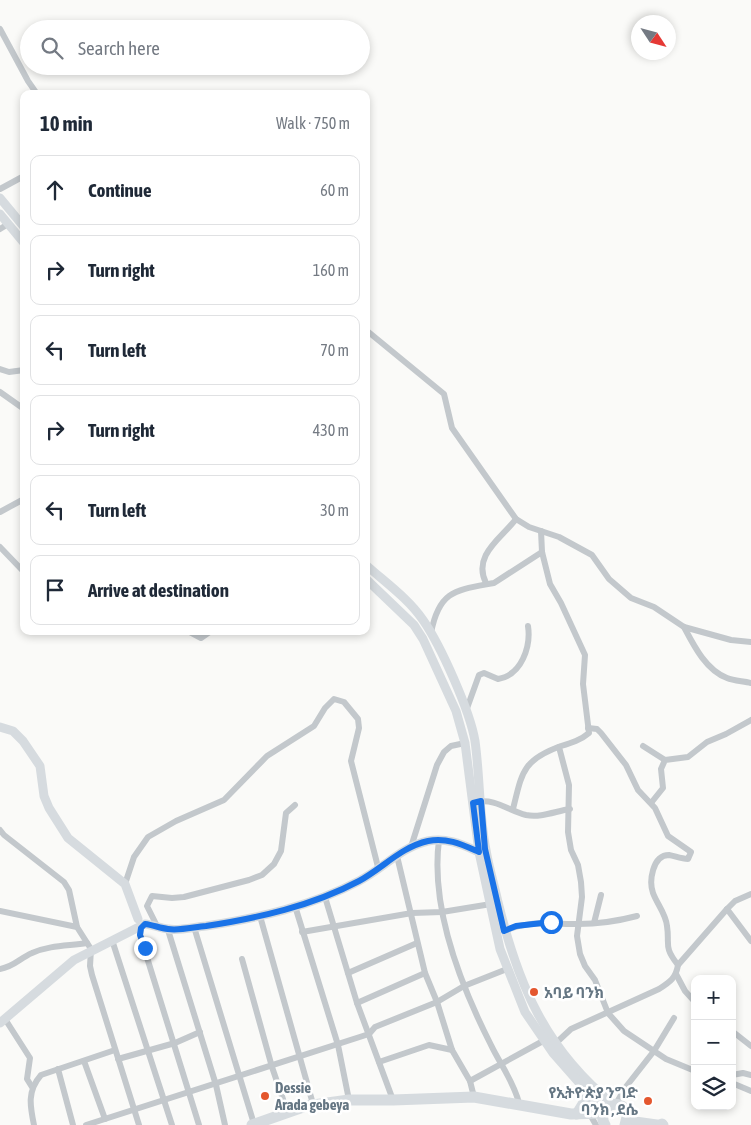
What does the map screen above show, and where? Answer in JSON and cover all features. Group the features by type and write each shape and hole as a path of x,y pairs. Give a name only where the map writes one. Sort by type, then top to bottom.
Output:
{"highway":[{"path":"590,1093 609,1117"},
{"path":"253,1124 287,1111 313,1104 349,1100 474,1097 609,1117"}],"street":[{"path":"0,29 20,66"},
{"path":"25,75 34,90"},
{"path":"0,189 20,178"},
{"path":"0,198 20,222"},
{"path":"0,214 4,226 20,240"},
{"path":"370,333 444,394 452,428 519,521 529,527 558,537 592,555 610,579 630,598 654,607 684,627 732,640 751,642"},
{"path":"1,372 20,370"},
{"path":"0,392 20,406"},
{"path":"0,512 20,501"},
{"path":"486,583 482,566 485,554 519,521"},
{"path":"513,809 523,773 541,755 581,739 589,733 583,684 585,655 550,584 542,552 541,531"},
{"path":"0,547 20,568"},
{"path":"431,633 435,614 442,601 460,591 499,581 542,552"},
{"path":"370,569 412,608 431,633 466,711 474,739 473,765 485,849 504,931 527,996 556,1043 585,1079 609,1117"},
{"path":"370,579 376,574"},
{"path":"370,583 405,614 423,639 456,711 473,765"},
{"path":"466,711 479,675 484,673 498,679 513,672 525,654 530,639 528,626"},
{"path":"684,627 699,654 712,668 727,678 751,683"},
{"path":"125,884 134,857 148,837 176,821 224,800 266,756 314,726 324,708 334,699 344,702 358,720 359,728 351,761 378,867"},
{"path":"643,746 665,760 688,757 707,742 751,720"},
{"path":"0,727 13,732 23,741 40,766 44,796 49,808 68,838 125,884 141,924 140,935 199,1125"},
{"path":"588,728 597,729 626,765 638,790 655,808 668,836 691,852 688,859 668,855 663,857 656,862 653,870 652,891 667,926 666,945 678,965"},
{"path":"411,847 430,785 441,758 451,746 466,744"},
{"path":"559,747 569,785 570,809 568,832 571,850 578,865 582,897 578,924 580,954 585,966 595,980 608,1013 624,1031 666,1058 691,1069"},
{"path":"651,803 663,788 662,769 665,760"},
{"path":"477,802 490,801 528,815 570,809"},
{"path":"477,802 479,852 507,969 525,1012 543,1041 609,1117 648,1121 662,1125"},
{"path":"157,926 147,902 152,896 184,897 249,880 270,869 281,852 286,813 295,806"},
{"path":"1,834 64,882 69,890 78,927 89,946 90,966 139,1125"},
{"path":"438,840 436,875 442,912 464,986 516,1092 519,1103"},
{"path":"0,969 17,964 31,953 61,944 89,946 112,940 141,924 157,926 168,930 194,928 260,916 295,906 325,897 362,880 378,867 411,847 438,840 447,840 479,852"},
{"path":"397,856 425,973 437,1002 452,1050 470,1081 474,1097"},
{"path":"556,1043 571,1029 659,990 671,982 676,974 678,965 727,909 735,901 751,894"},
{"path":"594,923 601,895"},
{"path":"325,897 357,1004 393,1100"},
{"path":"302,932 412,913 442,912 491,904"},
{"path":"295,906 338,1045 349,1100"},
{"path":"727,909 751,941"},
{"path":"0,910 78,927"},
{"path":"260,916 298,1057 313,1104"},
{"path":"504,931 516,926 551,922 594,923 637,916"},
{"path":"194,928 253,1124"},
{"path":"168,930 216,1085 225,1125"},
{"path":"112,940 172,1125"},
{"path":"348,973 418,943"},
{"path":"32,1087 27,1078 30,1058 2,1021 89,946"},
{"path":"242,959 272,1067 287,1111"},
{"path":"86,1125 272,1067 369,1034 375,1027 437,1002 464,986 507,969"},
{"path":"357,1004 425,973"},
{"path":"676,974 685,991 691,998"},
{"path":"609,1117 625,1088 654,1050 674,1018"},
{"path":"118,1059 175,1043 200,1032"},
{"path":"736,1034 751,1046"},
{"path":"470,1081 543,1041"},
{"path":"379,1062 429,1044 452,1050"},
{"path":"34,1125 30,1100 32,1087 41,1075 115,1050"},
{"path":"84,1061 105,1119"},
{"path":"58,1069 73,1125"},
{"path":"736,1074 743,1073 751,1075"},
{"path":"736,1085 751,1091"}],"place":[{"name":"አባይ ባንክ","path":"534,992"},
{"name":"Dessie Arada gebeya","path":"265,1096"},
{"name":"የኢትዮጵያ ንግድ ባንክ , ደሴ","path":"648,1101"}],"route":[{"path":"145,948 140,935 141,928 145,924 168,930 194,928 260,916 295,906 325,897 362,880 378,867 418,844 447,840 479,852 473,803 481,801 485,849 504,931 516,926 551,922"}]}
